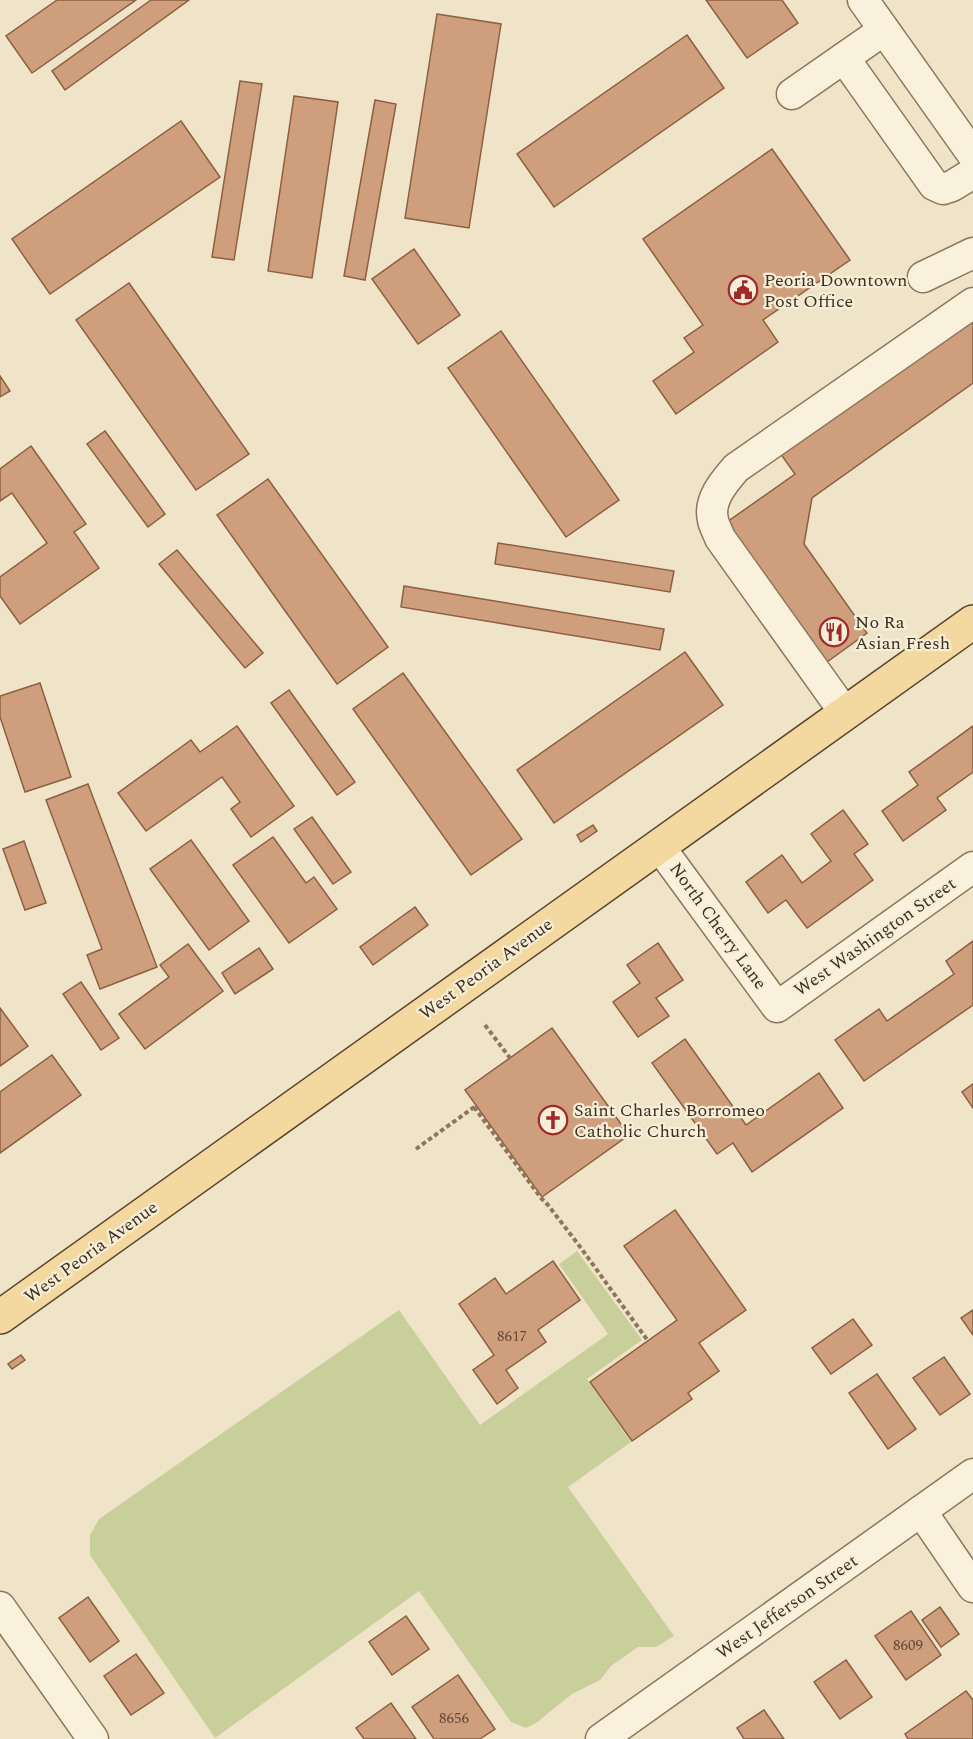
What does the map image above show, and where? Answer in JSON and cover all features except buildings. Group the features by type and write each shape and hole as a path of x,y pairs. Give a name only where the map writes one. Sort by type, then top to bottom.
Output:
{"main road":[{"name":"West Peoria Avenue","path":"0,1317 973,622"}],"street":[{"path":"863,0 973,155"},
{"path":"792,94 884,30"},
{"path":"844,58 934,185 943,189 973,173"},
{"path":"923,277 973,253"},
{"path":"845,713 720,538 712,519 715,499 722,484 736,468 973,303"},
{"name":"North Cherry Lane","path":"659,846 777,1007"},
{"name":"West Washington Street","path":"777,1007 973,867"},
{"name":"West Jefferson Street","path":"601,1739 973,1474"},
{"path":"921,1511 973,1587"},
{"path":"0,1607 93,1739"}],"path":[{"path":"485,1025 510,1058"},
{"path":"416,1149 475,1106 648,1341"}],"green space":[{"path":"577,1251 642,1340 587,1379 631,1442 568,1487 674,1636 656,1647 638,1647 611,1666 600,1680 572,1694 536,1723 526,1728 511,1722 419,1591 215,1738 90,1555 90,1535 99,1519 399,1310 480,1425 608,1334 559,1264"}],"place":[{"name":"Peoria Downtown Post Office","path":"743,290"},
{"name":"No Ra Asian Fresh","path":"834,632"},
{"name":"Saint Charles Borromeo Catholic Church","path":"553,1120"}]}
